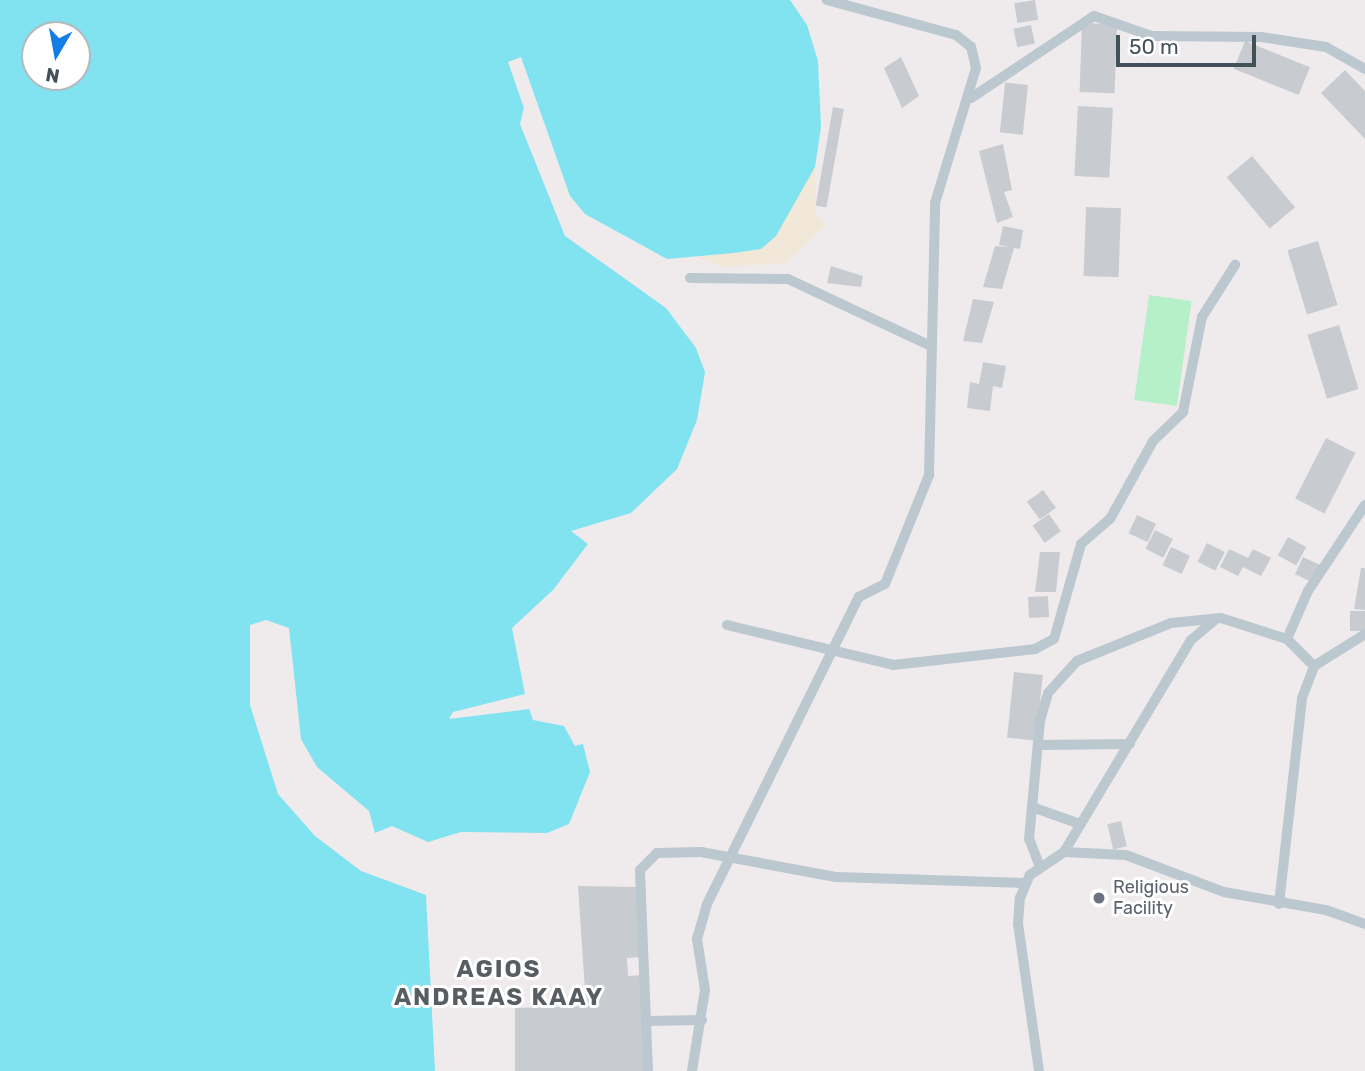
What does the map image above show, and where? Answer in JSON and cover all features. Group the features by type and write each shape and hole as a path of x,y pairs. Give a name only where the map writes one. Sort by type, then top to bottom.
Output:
{"lane":[{"path":"692,1071 705,990 697,939 727,858 834,654 859,597 885,584 929,475 929,345 935,203 971,98 976,68 971,47 956,35 827,0"},
{"path":"971,98 1094,16 1152,36 1261,37 1326,47 1365,69"},
{"path":"727,625 834,654 893,665 1035,649 1054,639 1081,544 1110,519 1153,442 1183,412 1202,317 1235,265"},
{"path":"690,278 788,279 929,345"},
{"path":"1287,639 1308,592 1365,505"},
{"path":"1039,1071 1018,924 1025,883 1040,867 1064,852 1191,640 1216,619"},
{"path":"1040,867 1028,839 1038,745 1048,693 1077,661 1171,623 1216,619 1287,639 1314,666"},
{"path":"1279,904 1302,698 1314,666 1365,634"},
{"path":"1038,745 1130,744"},
{"path":"1032,807 1080,824"},
{"path":"648,1071 640,870 657,853 681,849 836,877 1025,883"},
{"path":"1064,852 1126,855 1224,892 1279,904 1326,910 1365,924"},
{"path":"646,1021 702,1020"}],"green space":[{"path":"1149,295 1192,301 1177,406 1134,400"}],"sand":[{"path":"815,167 816,212 826,225 787,263 722,267 696,257 762,249"}],"water":[{"path":"0,0 790,0 807,25 818,61 821,127 815,167 776,236 761,249 734,253 667,259 585,214 570,196 521,57 508,62 524,108 520,124 565,236 666,308 696,348 705,372 697,420 677,469 631,513 571,531 588,544 553,590 512,628 525,694 453,712 449,719 529,709 533,720 564,726 575,746 583,744 590,772 569,824 547,833 461,832 428,842 392,826 375,833 369,811 317,767 301,739 289,628 266,620 250,625 250,705 278,794 315,836 361,871 426,895 435,1071 0,1071"}],"building":[{"path":"1035,0 1038,20 1017,23 1014,3"},
{"path":"1082,23 1117,24 1115,93 1080,92"},
{"path":"1031,25 1035,44 1017,47 1013,29"},
{"path":"1245,41 1310,67 1299,95 1234,69"},
{"path":"901,57 919,96 902,108 884,68"},
{"path":"1345,70 1365,91 1365,139 1321,93"},
{"path":"1005,83 1028,85 1023,135 1000,132"},
{"path":"1078,106 1113,108 1109,178 1074,176"},
{"path":"833,107 844,109 826,207 816,205"},
{"path":"1003,144 1012,190 1004,192 1013,217 997,223 979,151"},
{"path":"1252,156 1295,207 1270,229 1227,177"},
{"path":"1086,207 1121,208 1119,277 1084,276"},
{"path":"1003,226 1023,230 1020,249 1014,248 1002,289 983,287 995,246 1009,247 999,245"},
{"path":"1318,241 1338,305 1307,314 1287,250"},
{"path":"831,266 863,276 861,287 827,283"},
{"path":"973,299 994,302 982,343 963,341"},
{"path":"1339,325 1359,389 1327,399 1307,335"},
{"path":"983,362 1006,366 1002,388 993,386 990,411 967,408 970,382 979,384"},
{"path":"1326,438 1355,453 1325,514 1295,499"},
{"path":"1043,490 1056,508 1040,520 1027,502"},
{"path":"1049,514 1061,531 1045,543 1033,525"},
{"path":"1137,515 1156,524 1148,542 1129,533"},
{"path":"1155,530 1173,539 1163,558 1145,549"},
{"path":"1288,537 1306,547 1296,566 1278,555"},
{"path":"1207,543 1225,552 1215,571 1197,562"},
{"path":"1171,547 1190,556 1182,574 1163,565"},
{"path":"1229,549 1248,558 1253,549 1271,558 1261,576 1243,567 1238,576 1220,567"},
{"path":"1040,552 1060,552 1056,592 1035,592"},
{"path":"1303,557 1322,566 1314,583 1295,574"},
{"path":"1361,568 1365,568 1365,610 1354,609"},
{"path":"1048,596 1049,617 1029,618 1028,597"},
{"path":"1350,611 1365,611 1365,631 1350,631"},
{"path":"1014,672 1043,675 1036,741 1007,738"},
{"path":"1121,821 1127,846 1113,849 1107,824"},
{"path":"578,886 641,887 643,957 627,958 628,976 645,975 648,1071 515,1071 515,1008 586,1006"}],"place":[{"name":"Religious Facility","path":"1099,898"}],"district":[{"name":"AGIOS ANDREAS KAAY","path":"499,984"}]}
